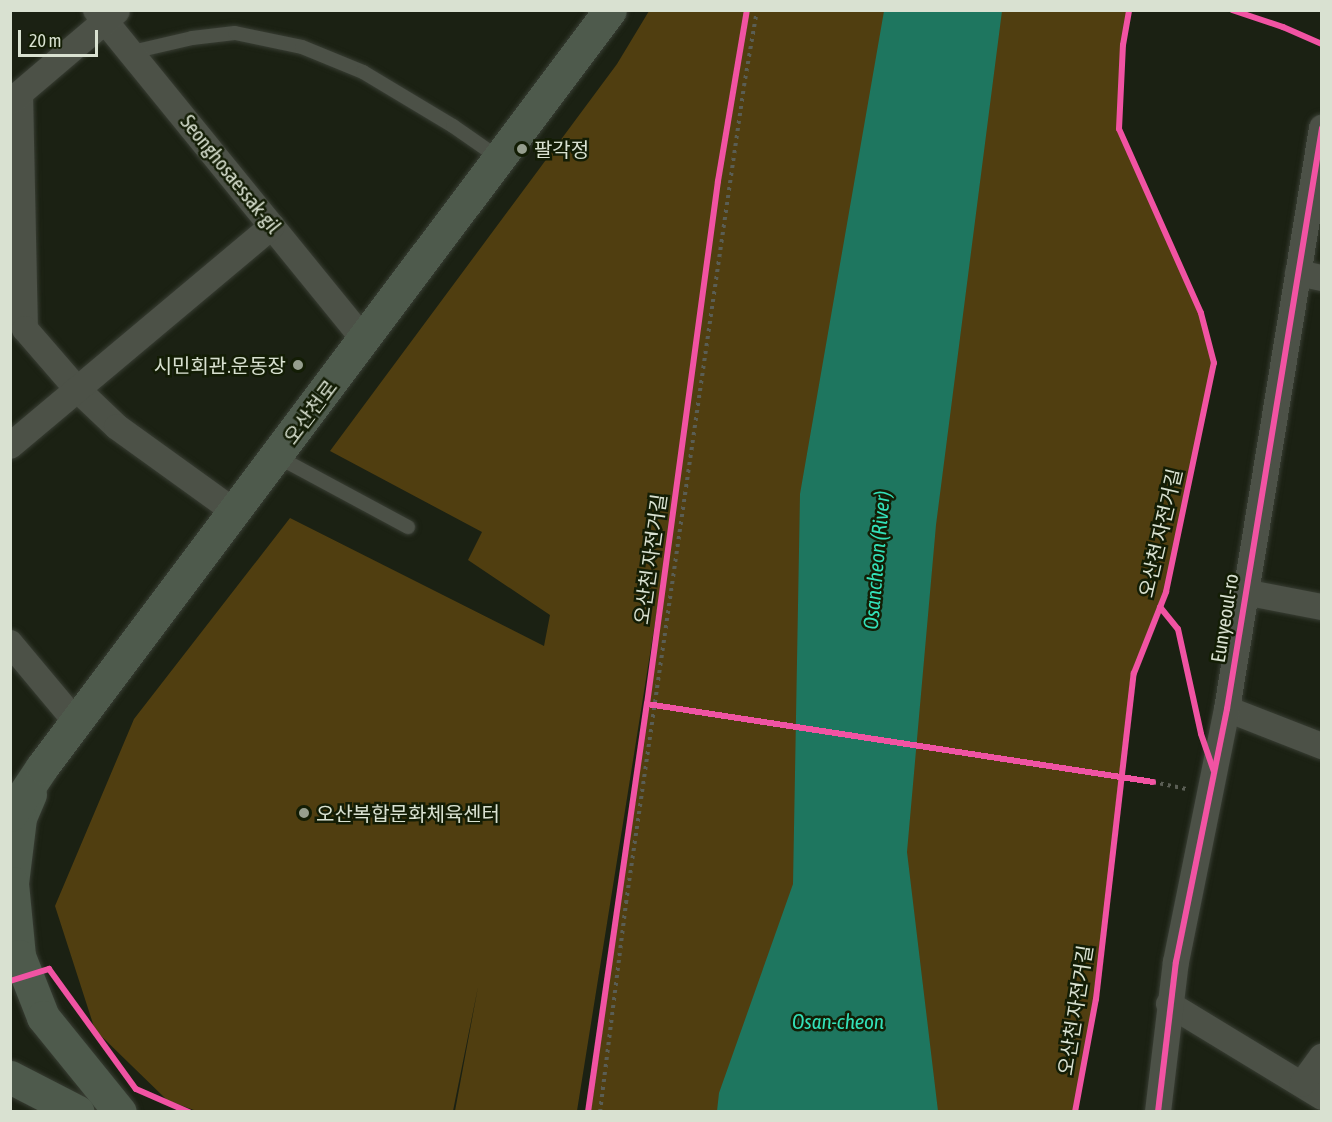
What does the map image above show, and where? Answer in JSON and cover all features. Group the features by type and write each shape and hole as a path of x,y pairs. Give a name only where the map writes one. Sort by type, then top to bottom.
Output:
{"main road":[{"name":"오산천로","path":"10,815 42,767 501,159 610,10"},
{"path":"10,789 42,767"},
{"path":"42,767 20,818 12,883 19,956 44,1017 120,1112"},
{"path":"10,1077 78,1112"}],"street":[{"name":"Seonghosaessak-gil","path":"106,14 132,52 364,340"},
{"path":"106,14 15,98 18,333 117,427 235,512"},
{"name":"Eunyeoul-ro","path":"1158,1112 1169,1004 1227,709 1244,592 1310,275 1322,128"},
{"path":"10,446 272,226"},
{"path":"1244,592 1322,607"},
{"path":"10,643 76,722"},
{"path":"1227,709 1322,747"},
{"path":"1169,1004 1312,1090 1322,1056"}],"lane":[{"path":"132,52 192,38 235,33 302,47 363,72 453,126 501,159"},
{"path":"276,456 408,527"}],"path":[{"path":"600,1112 626,903 729,188 758,10"},
{"path":"647,704 666,707"},
{"path":"1142,781 1210,795"}],"shaded area":[{"path":"649,11 1129,11 1123,45 1119,129 1201,313 1214,363 1166,592 1134,673 1096,999 1075,1111 588,1111 666,554 577,1111 455,1111 478,987 453,1111 199,1112 167,1100 95,1030 55,906 134,719 290,518 544,646 550,615 468,560 482,532 330,451 617,64"}],"water":[{"name":"Osan-cheon","path":"884,11 1002,11 936,525 907,852 938,1111 717,1111 719,1093 793,884 800,494"}],"cycle path":[{"name":"오산천 자전거길","path":"588,1112 647,704 718,181 747,10"},
{"name":"오산천 자전거길","path":"1075,1112 1096,999 1134,673 1166,592 1214,363 1201,313 1119,129 1123,45 1129,10"},
{"path":"1232,10 1283,27 1322,44"},
{"path":"1158,1112 1176,962 1227,709 1322,128"},
{"name":"오산천 자전거길","path":"1160,607 1178,629 1201,734 1214,771"},
{"path":"647,704 1153,782"},
{"path":"10,981 49,969 136,1089 189,1112"}],"place":[{"name":"팔각정","path":"522,149"},
{"name":"시민회관.운동장","path":"298,365"},
{"name":"오산복합문화체육센터","path":"304,813"}],"water label":[{"name":"Osancheon (River)","path":"876,560"}]}
